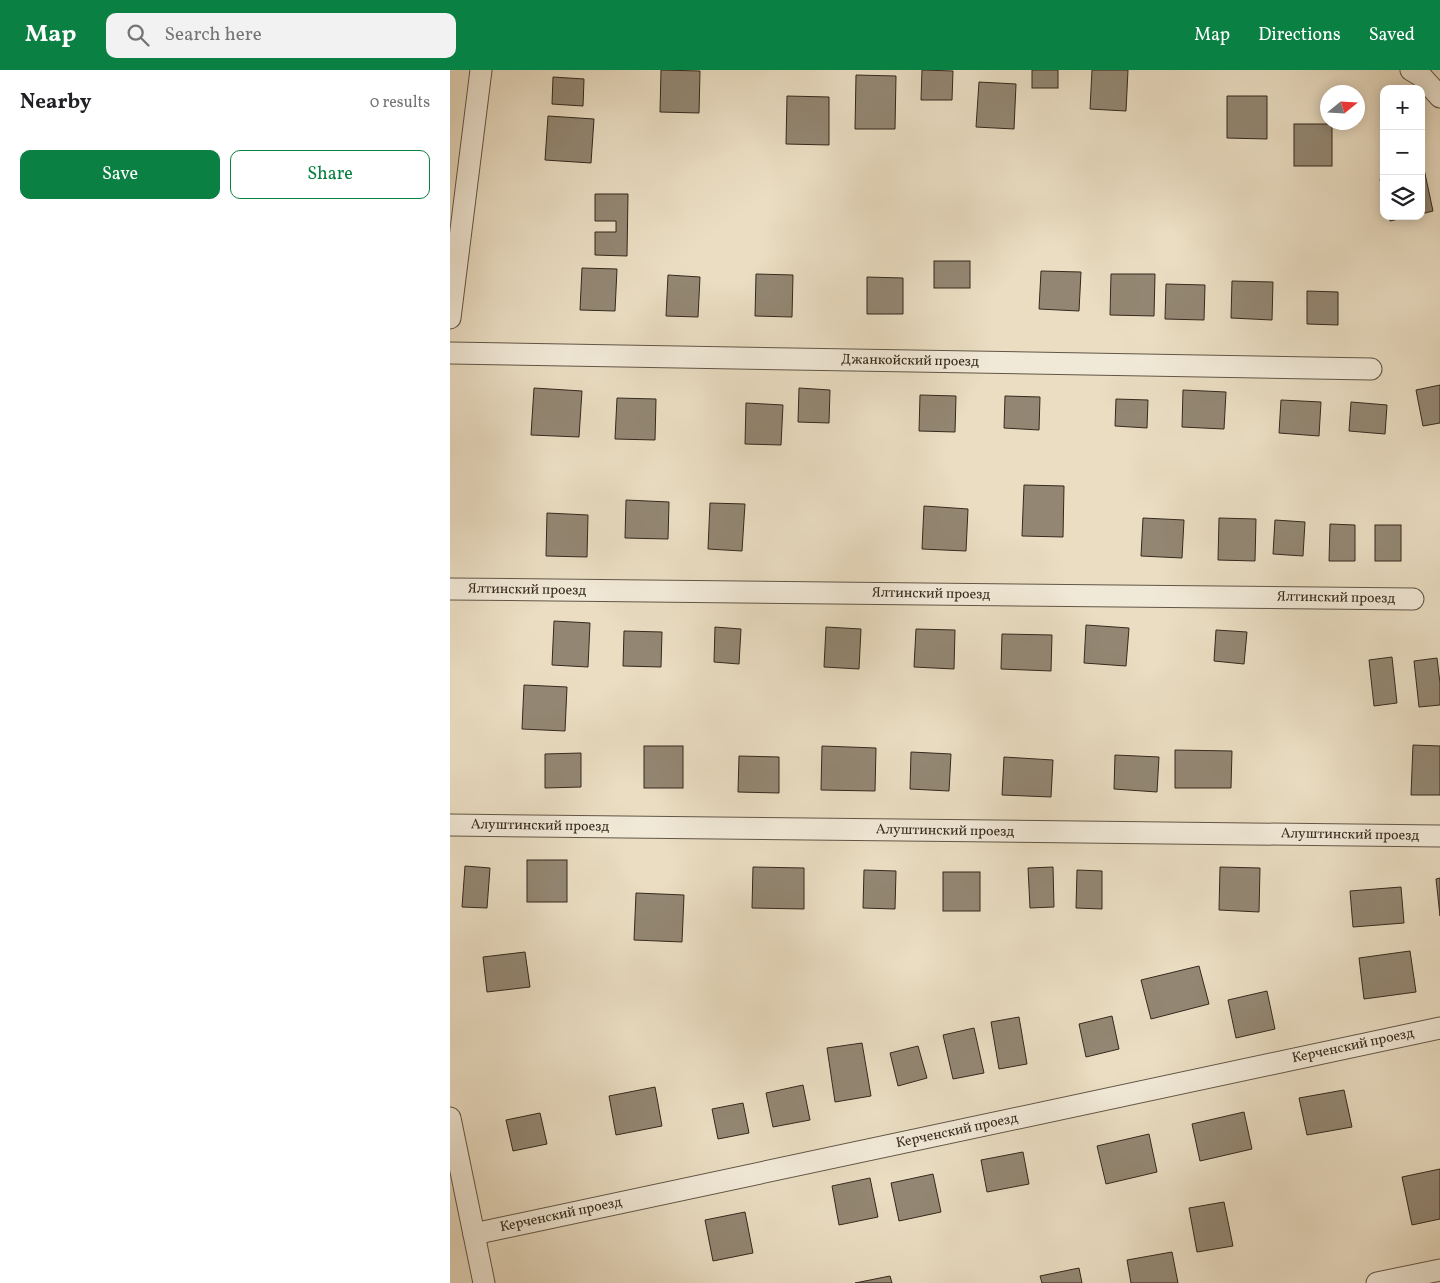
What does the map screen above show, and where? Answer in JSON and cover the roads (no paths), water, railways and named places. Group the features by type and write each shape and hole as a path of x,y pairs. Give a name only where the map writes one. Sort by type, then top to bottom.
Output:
{"street":[{"path":"450,318 481,70"},
{"path":"1411,70 1421,76 1440,97"},
{"name":"Джанкойский проезд","path":"450,353 1371,369"},
{"name":"Ялтинский проезд","path":"450,589 1413,599"},
{"name":"Алуштинский проезд","path":"450,825 1440,836"},
{"name":"Керченский проезд","path":"474,1234 1440,1028"},
{"path":"450,1118 484,1283"},
{"path":"1377,1283 1440,1270"}]}
